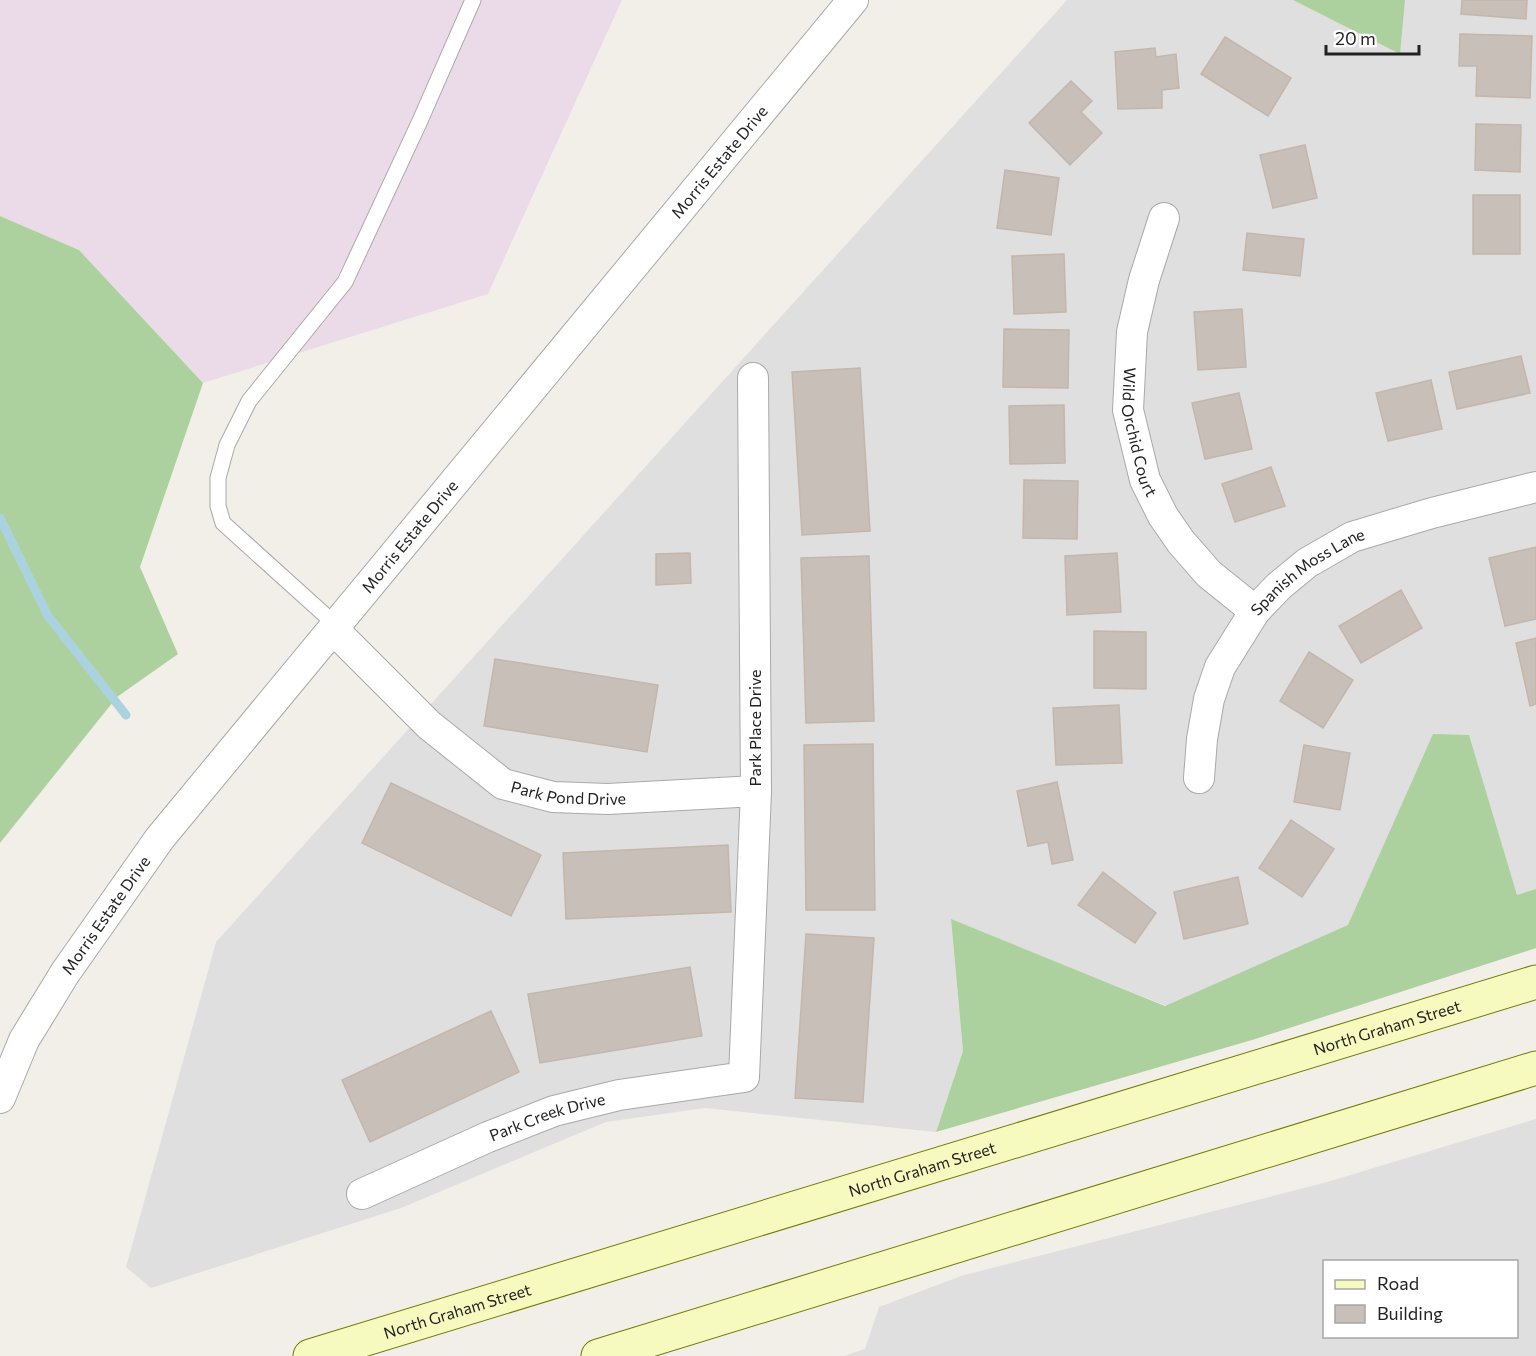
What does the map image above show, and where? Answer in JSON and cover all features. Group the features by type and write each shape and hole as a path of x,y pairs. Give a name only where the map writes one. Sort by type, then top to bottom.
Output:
{"main road":[{"name":"North Graham Street","path":"310,1356 1536,982"},
{"path":"598,1356 1536,1068"}],"street":[{"name":"Morris Estate Drive","path":"0,1098 24,1040 64,973 160,838 853,0"},
{"name":"Wild Orchid Court","path":"1164,218 1144,280 1132,332 1128,410 1145,480 1163,516 1181,542 1209,574 1255,610"},
{"name":"Park Place Drive","path":"744,1077 756,791 753,378"},
{"name":"Spanish Moss Lane","path":"1199,778 1202,739 1209,699 1220,667 1255,610 1279,586 1307,563 1352,537 1432,513 1536,487"},
{"name":"Park Pond Drive","path":"335,627 429,725 503,784 553,797 608,799 756,791"},
{"name":"Park Creek Drive","path":"362,1194 488,1137 554,1111 619,1095 744,1077"}],"lane":[{"path":"335,627 223,523 218,506 218,478 227,444 249,401 345,282 473,0"}],"shaded area":[{"path":"0,0 622,0 488,294 203,383 79,250 0,216"},
{"path":"1067,0 1536,0 1536,948 1252,1040 951,920 963,1051 936,1132 705,1108 606,1122 401,1208 151,1288 126,1267 216,942"},
{"path":"1536,1119 1536,1356 844,1356 865,1349 879,1307 961,1276 1327,1182"}],"green space":[{"path":"1293,0 1405,0 1400,54"},
{"path":"0,216 79,250 203,383 140,567 178,654 117,697 0,843"},
{"path":"1433,734 1469,735 1517,895 1536,889 1536,948 1252,1040 936,1132 963,1051 951,919 1165,1006 1348,925"}],"building":[{"path":"1462,0 1527,0 1526,19 1461,14"},
{"path":"1460,34 1532,36 1530,98 1476,96 1477,66 1459,66"},
{"path":"1225,37 1291,78 1268,116 1201,74"},
{"path":"1155,48 1156,57 1176,54 1179,88 1162,90 1162,108 1118,109 1115,52"},
{"path":"1071,81 1092,101 1081,112 1102,133 1070,165 1029,123"},
{"path":"1476,124 1521,125 1520,172 1475,170"},
{"path":"1305,145 1317,198 1273,208 1260,155"},
{"path":"1005,170 1059,178 1051,235 997,228"},
{"path":"1473,195 1520,195 1520,254 1473,254"},
{"path":"1247,233 1304,239 1300,276 1243,270"},
{"path":"1064,254 1066,312 1014,314 1012,256"},
{"path":"1242,309 1246,367 1198,370 1194,312"},
{"path":"1004,329 1069,330 1068,388 1003,387"},
{"path":"1521,356 1530,393 1457,409 1449,372"},
{"path":"860,368 870,531 802,535 792,372"},
{"path":"1431,380 1442,429 1388,441 1376,393"},
{"path":"1239,393 1252,449 1205,459 1192,403"},
{"path":"1064,405 1065,463 1010,464 1009,406"},
{"path":"1271,467 1285,506 1235,522 1222,484"},
{"path":"1024,480 1078,481 1077,539 1023,538"},
{"path":"1536,547 1536,619 1505,626 1489,558"},
{"path":"690,553 691,583 656,585 656,554"},
{"path":"1117,553 1121,612 1067,615 1065,556"},
{"path":"869,556 874,721 806,723 801,558"},
{"path":"1401,590 1422,628 1361,663 1339,626"},
{"path":"1094,631 1146,632 1146,689 1094,688"},
{"path":"1536,638 1536,704 1530,706 1516,643"},
{"path":"1309,652 1353,680 1323,728 1280,701"},
{"path":"495,659 658,685 647,752 484,726"},
{"path":"1119,705 1122,763 1056,765 1053,708"},
{"path":"873,744 875,910 806,910 804,745"},
{"path":"1304,745 1350,753 1340,810 1294,802"},
{"path":"1057,782 1073,860 1052,864 1048,842 1028,846 1017,791"},
{"path":"391,783 541,855 511,916 362,843"},
{"path":"1291,820 1334,849 1302,897 1259,868"},
{"path":"728,845 731,912 566,919 563,853"},
{"path":"1103,872 1156,913 1135,943 1078,905"},
{"path":"1238,877 1248,924 1184,939 1174,892"},
{"path":"806,934 874,938 863,1102 795,1098"},
{"path":"690,967 702,1036 540,1063 528,994"},
{"path":"491,1011 519,1072 370,1142 342,1080"}],"waterway":[{"path":"0,518 48,616 126,715"}]}
